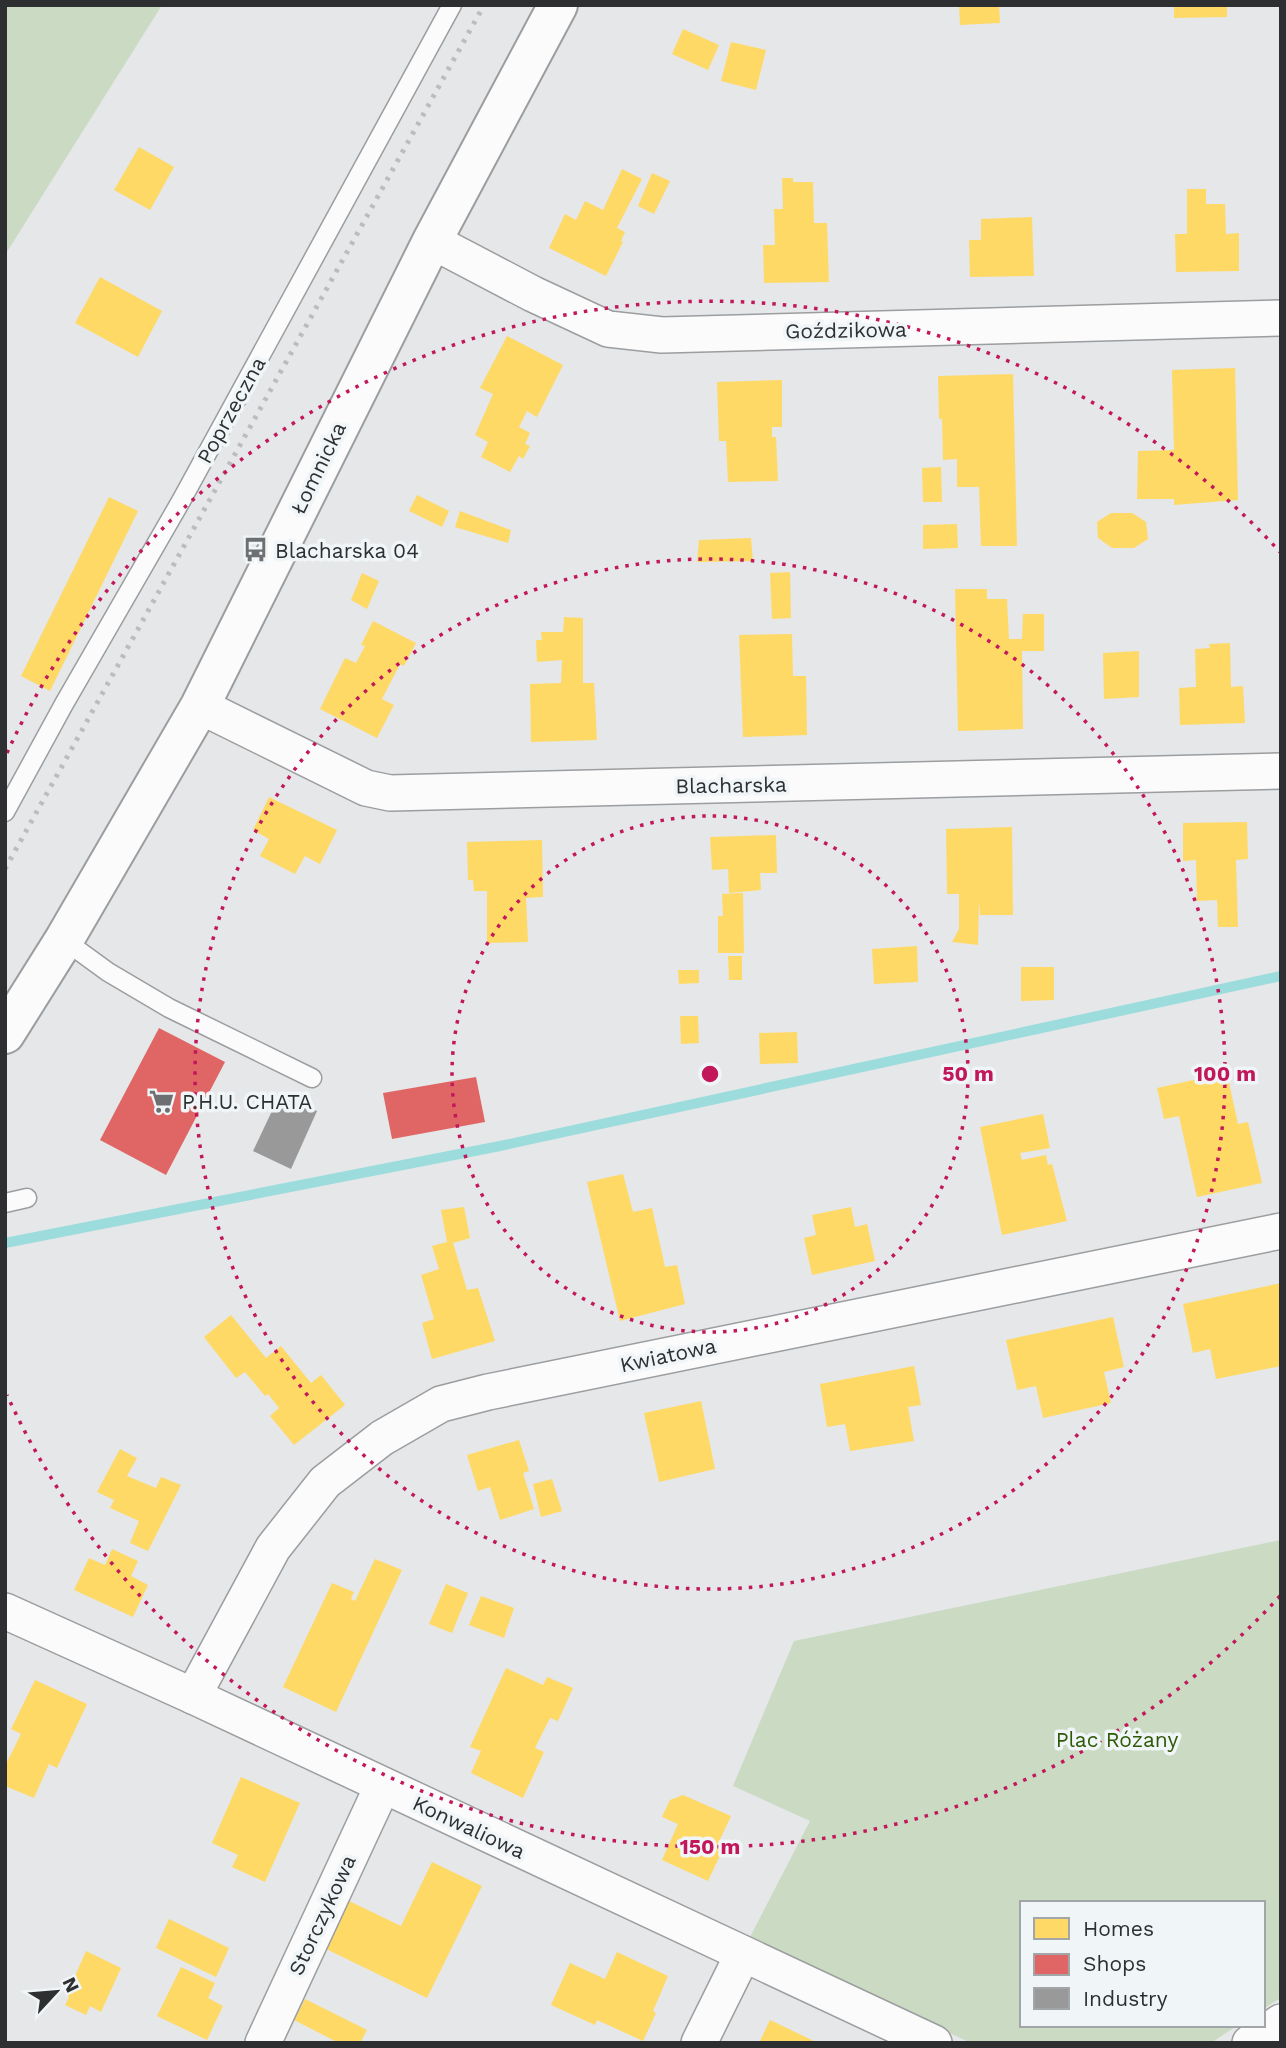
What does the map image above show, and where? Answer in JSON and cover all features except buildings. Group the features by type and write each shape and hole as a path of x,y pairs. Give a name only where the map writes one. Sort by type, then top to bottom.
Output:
{"street":[{"name":"Łomnicka","path":"5,1034 64,940 200,706 432,241 558,5"},
{"name":"Goździkowa","path":"432,241 533,295 608,329 662,335 1281,318"},
{"name":"Blacharska","path":"200,706 366,788 390,793 1281,771"},
{"name":"Kwiatowa","path":"193,1696 273,1548 326,1482 382,1438 441,1404 488,1392 1281,1231"},
{"name":"Konwaliowa","path":"5,1611 193,1696 382,1787 934,2043"},
{"name":"Storczykowa","path":"262,2043 382,1787"},
{"path":"699,2043 743,1954"},
{"path":"1250,2043 1281,2022"}],"lane":[{"name":"Poprzeczna","path":"5,812 181,501 452,5"},
{"path":"64,940 127,984 169,1009 312,1078"},
{"path":"5,1203 27,1198"}],"green space":[{"path":"5,5 162,5 5,255"},
{"name":"Plac Różany","path":"1281,1540 1281,1998 1265,2008 1265,1901 1020,1901 1020,2027 1235,2027 1211,2043 971,2043 749,1939 810,1821 733,1786 794,1641"}],"waterway":[{"path":"5,1243 500,1146 1281,976"}],"railway":[{"path":"5,869 484,5"}],"place":[{"name":"Blacharska 04","path":"255,550"},
{"name":"P.H.U. CHATA","path":"162,1101"}]}
